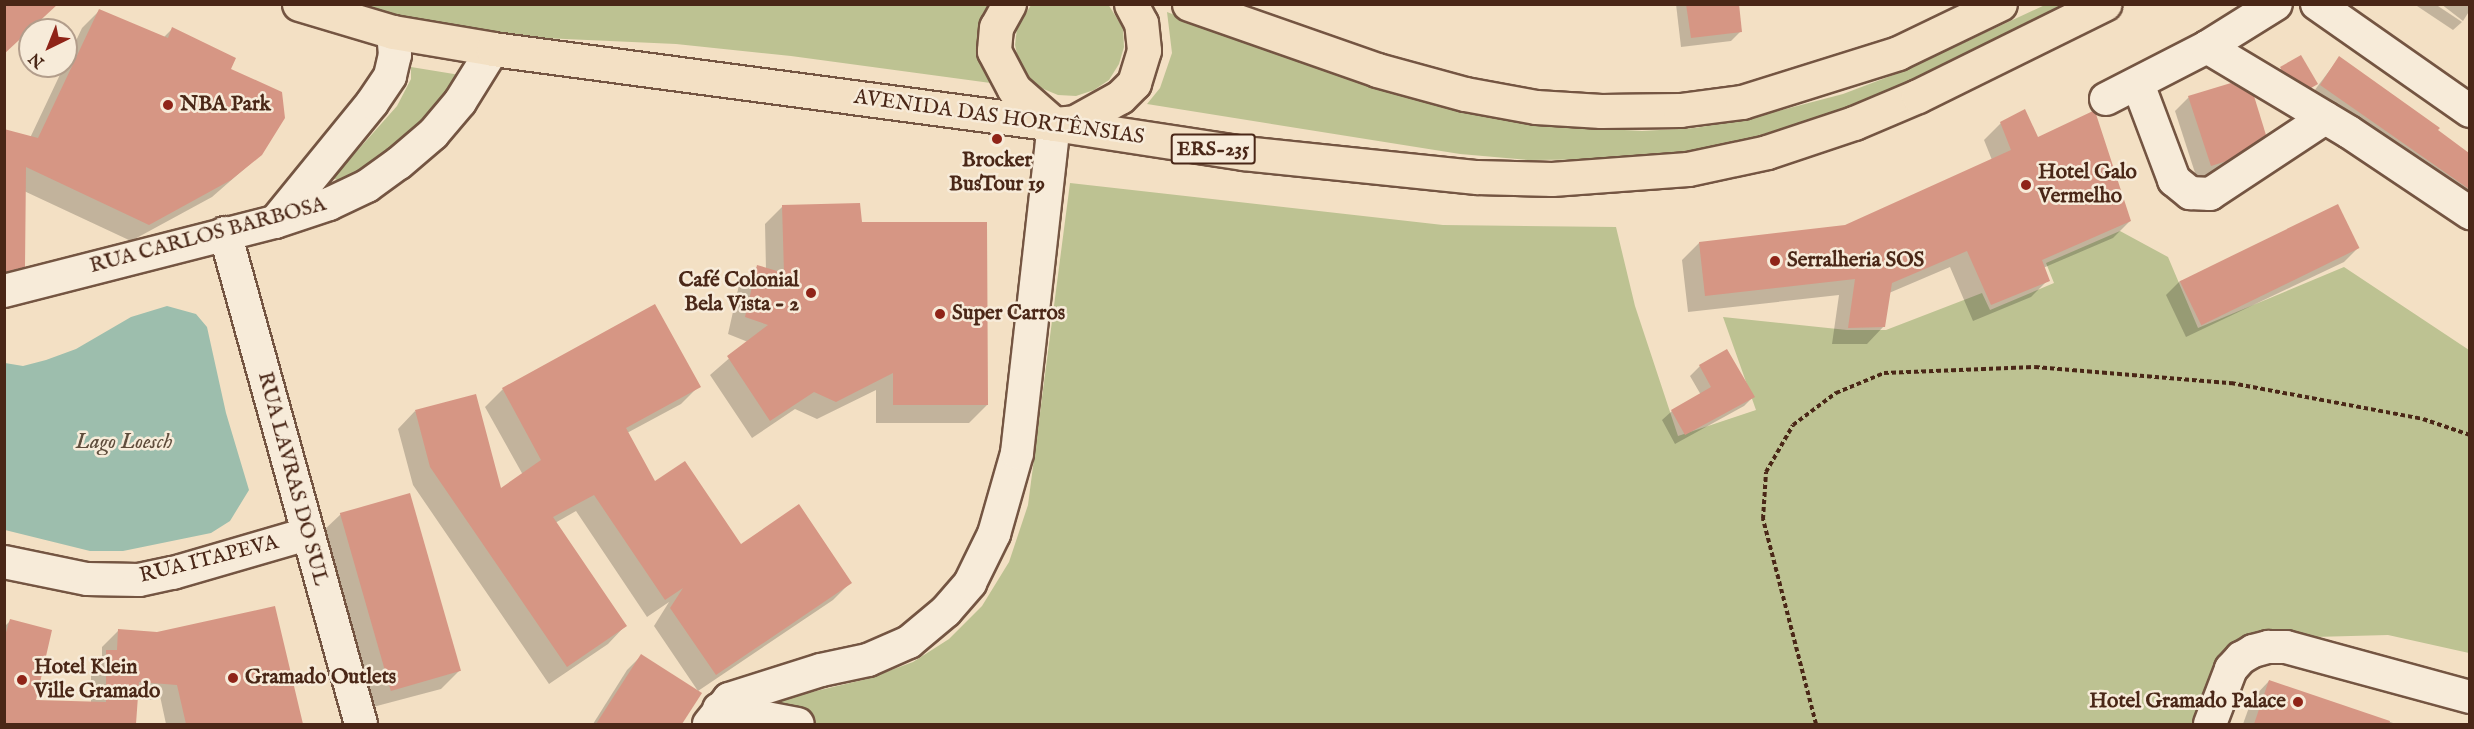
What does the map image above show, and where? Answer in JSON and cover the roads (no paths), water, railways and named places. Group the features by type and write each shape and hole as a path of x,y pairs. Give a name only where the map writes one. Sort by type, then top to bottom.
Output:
{"main road":[{"name":"AVENIDA DAS HORTÊNSIAS","path":"298,4 393,32 493,49 1054,124 1243,153 1477,177 1552,179 1688,169 1767,152 1854,123 1918,96 2104,4"},
{"path":"1009,4 996,27 994,51 1014,89 1054,124 1075,122 1120,98 1134,83 1144,50 1141,23 1131,4"},
{"path":"1189,4 1377,70 1465,94 1536,107 1612,111 1680,110 1742,102 1898,53 2000,4"}],"street":[{"path":"2106,99 2207,47 2276,4"},
{"path":"2317,4 2469,111"},
{"path":"275,222 372,103 390,76 395,55 393,32"},
{"path":"2207,47 2325,118 2469,213"},
{"name":"RUA CARLOS BARBOSA","path":"4,291 225,232 275,222 357,191 399,163 433,134 460,102 493,49"},
{"path":"2138,84 2174,180 2190,193 2210,195 2325,118"},
{"path":"714,717 729,699 821,670 868,660 909,642 946,611 970,583 994,534 1017,453 1054,124"},
{"name":"RUA LAVRAS DO SUL","path":"225,232 361,724"},
{"name":"RUA ITAPEVA","path":"4,562 87,579 139,580 173,573 307,534"},
{"path":"2210,724 2231,669 2241,658 2253,651 2268,647 2286,647 2469,697"},
{"path":"714,717 798,724"}],"water":[{"name":"Lago Loesch","path":"167,306 196,314 207,327 226,413 249,490 230,521 211,533 123,551 90,551 5,530 5,363 23,366 46,360 76,349 131,317"}],"place":[{"name":"NBA Park","path":"168,105"},
{"name":"Brocker BusTour 19","path":"997,139"},
{"name":"Hotel Galo Vermelho","path":"2026,185"},
{"name":"Serralheria SOS","path":"1775,261"},
{"name":"Café Colonial Bela Vista - 2","path":"811,293"},
{"name":"Super Carros","path":"940,314"},
{"name":"Gramado Outlets","path":"233,678"},
{"name":"Hotel Klein Ville Gramado","path":"22,680"},
{"name":"Hotel Gramado Palace","path":"2298,702"}]}
